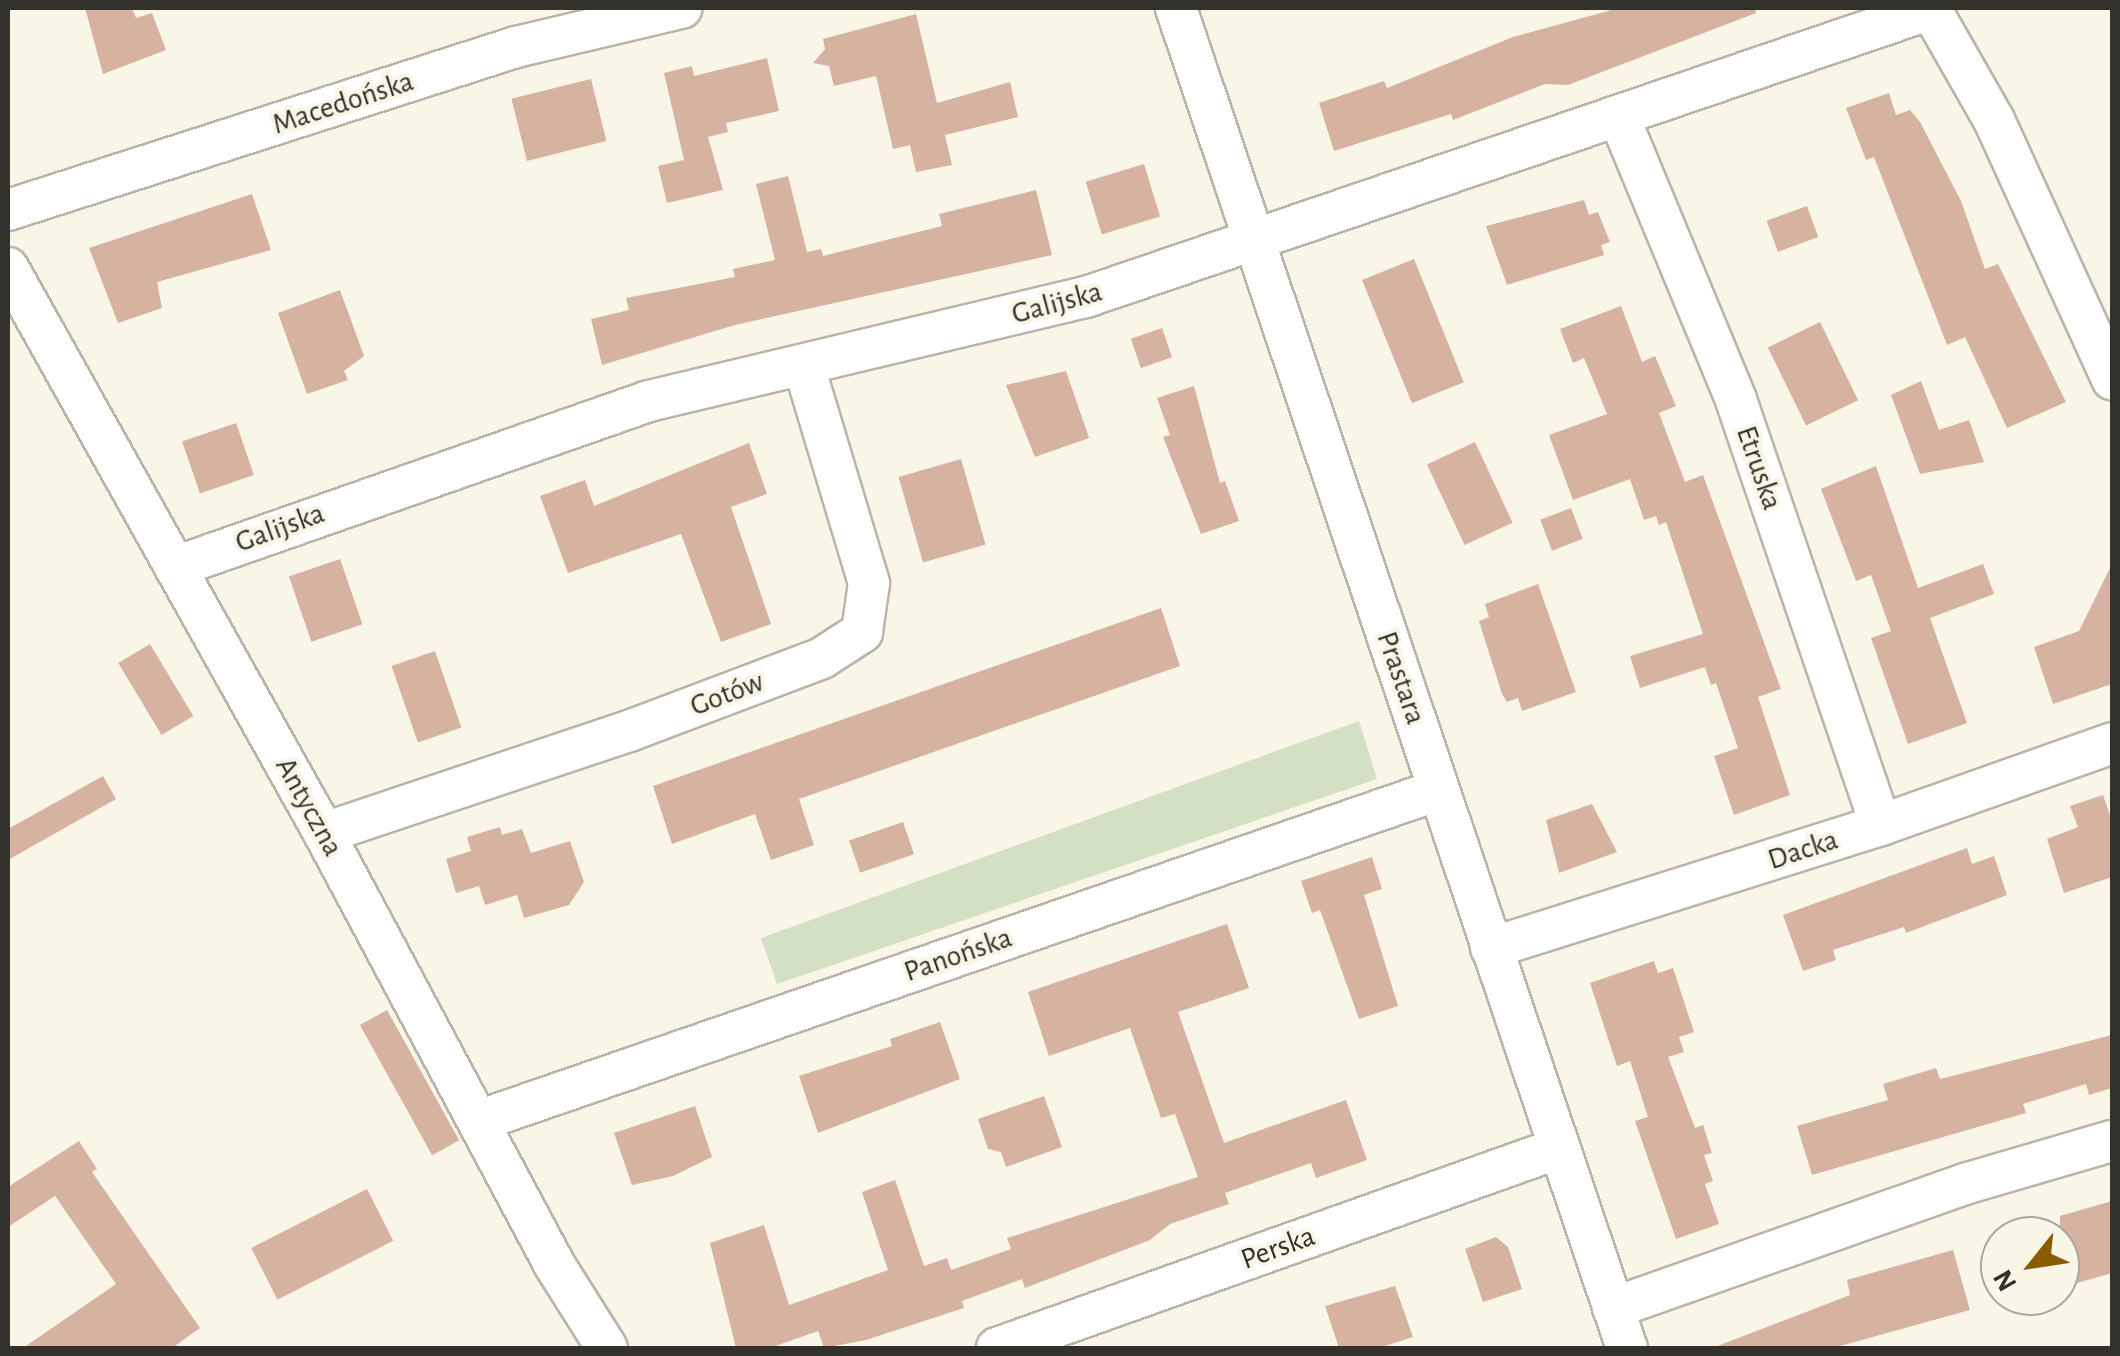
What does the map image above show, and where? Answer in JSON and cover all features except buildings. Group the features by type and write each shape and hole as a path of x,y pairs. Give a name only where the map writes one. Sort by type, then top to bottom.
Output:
{"street":[{"name":"Macedońska","path":"8,210 516,47 682,8"},
{"name":"Prastara","path":"1176,8 1627,1348"},
{"name":"Galijska","path":"175,567 568,426 1086,297 1931,8"},
{"path":"1931,8 1994,120 2112,379"},
{"name":"Etruska","path":"1619,117 1736,400 1882,825"},
{"name":"Antyczna","path":"8,268 607,1348"},
{"name":"Gotów","path":"324,833 629,732 822,658 862,632 868,583 804,366"},
{"name":"Dacka","path":"1491,948 1882,825 2112,743"},
{"name":"Panońska","path":"478,1121 1438,790"},
{"path":"1613,1308 1968,1183 2112,1141"},
{"name":"Perska","path":"998,1348 1559,1148"}],"green space":[{"path":"1359,721 1377,779 777,984 761,938"}]}
